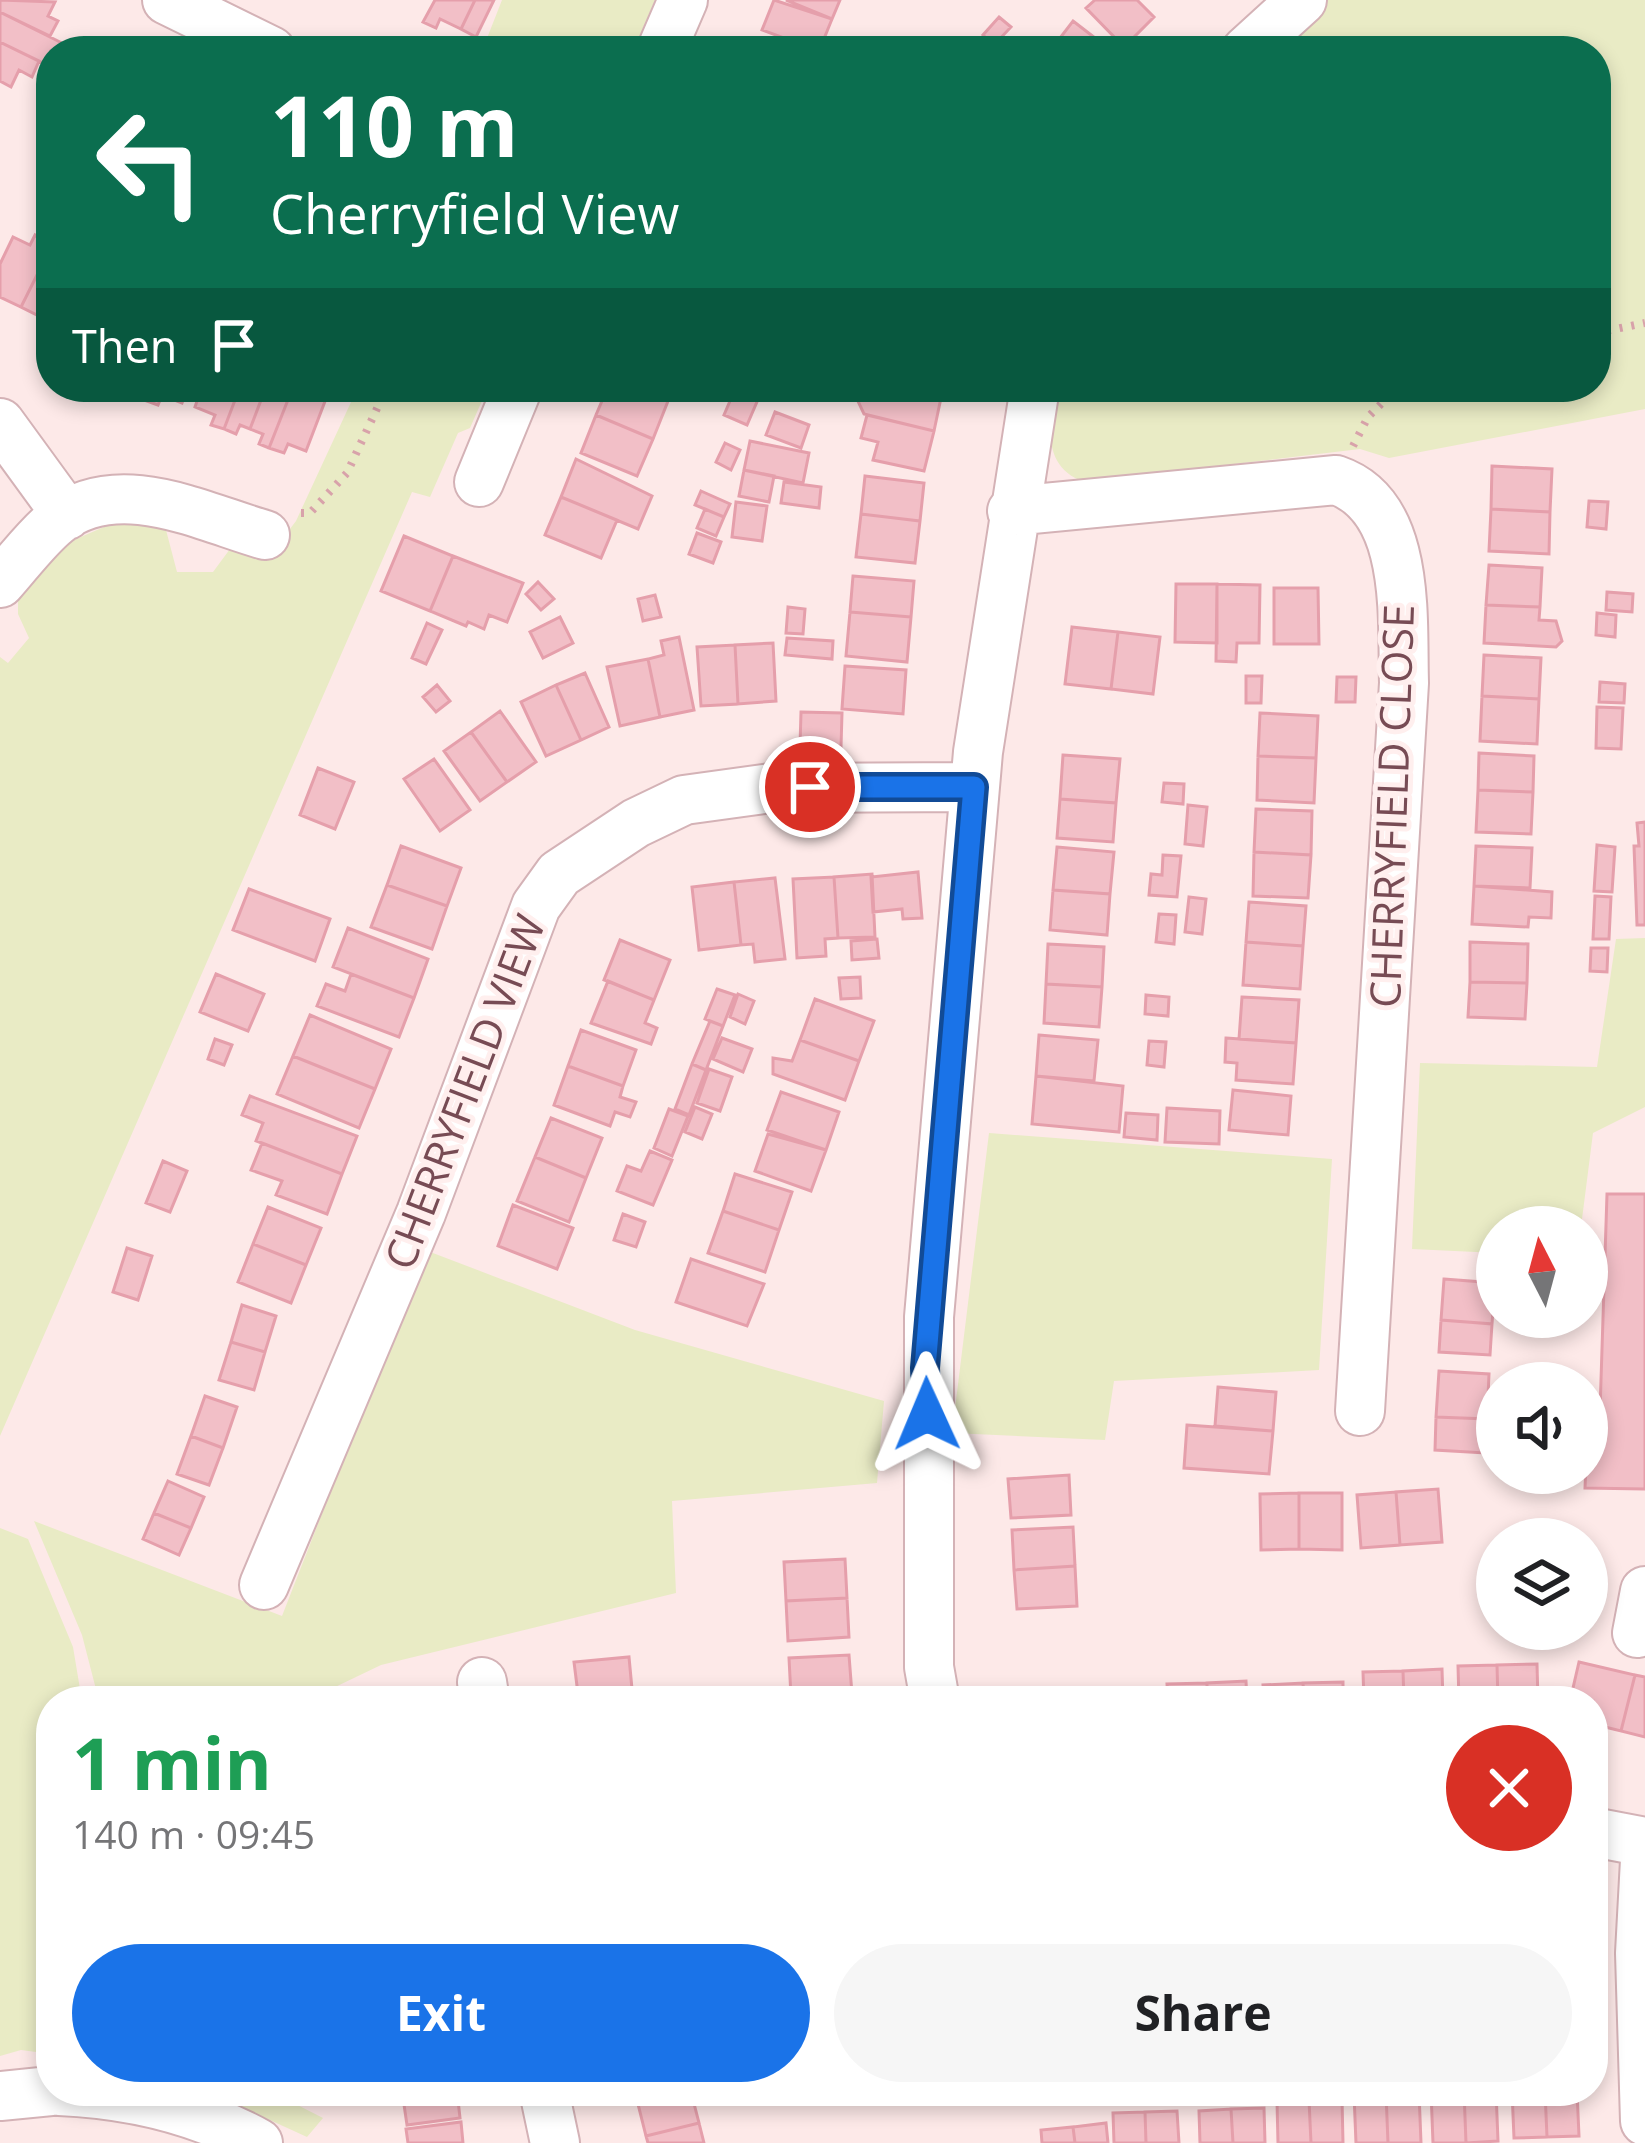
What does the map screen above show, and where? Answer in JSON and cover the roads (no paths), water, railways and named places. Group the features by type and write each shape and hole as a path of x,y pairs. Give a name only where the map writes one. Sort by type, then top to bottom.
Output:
{"street":[{"path":"167,0 240,36"},
{"path":"667,36 683,0"},
{"path":"1262,36 1302,0"},
{"path":"479,482 512,402"},
{"path":"932,1686 925,1368 974,787 1012,511 1032,402"},
{"path":"0,423 67,515"},
{"name":"CHERRYFIELD CLOSE","path":"1012,511 1336,480 1375,506 1391,543 1400,592 1404,683 1360,1411"},
{"path":"0,584 67,515 101,503 144,499 279,523"},
{"name":"CHERRYFIELD VIEW","path":"264,1585 421,1213 536,906 554,879 636,823 713,794 810,787 974,787"},
{"path":"1608,1835 1645,1842"},
{"path":"1645,1860 1640,1953 1645,2121"},
{"path":"0,2096 36,2093"},
{"path":"164,2106 258,2143"},
{"path":"547,2106 555,2143"}]}
